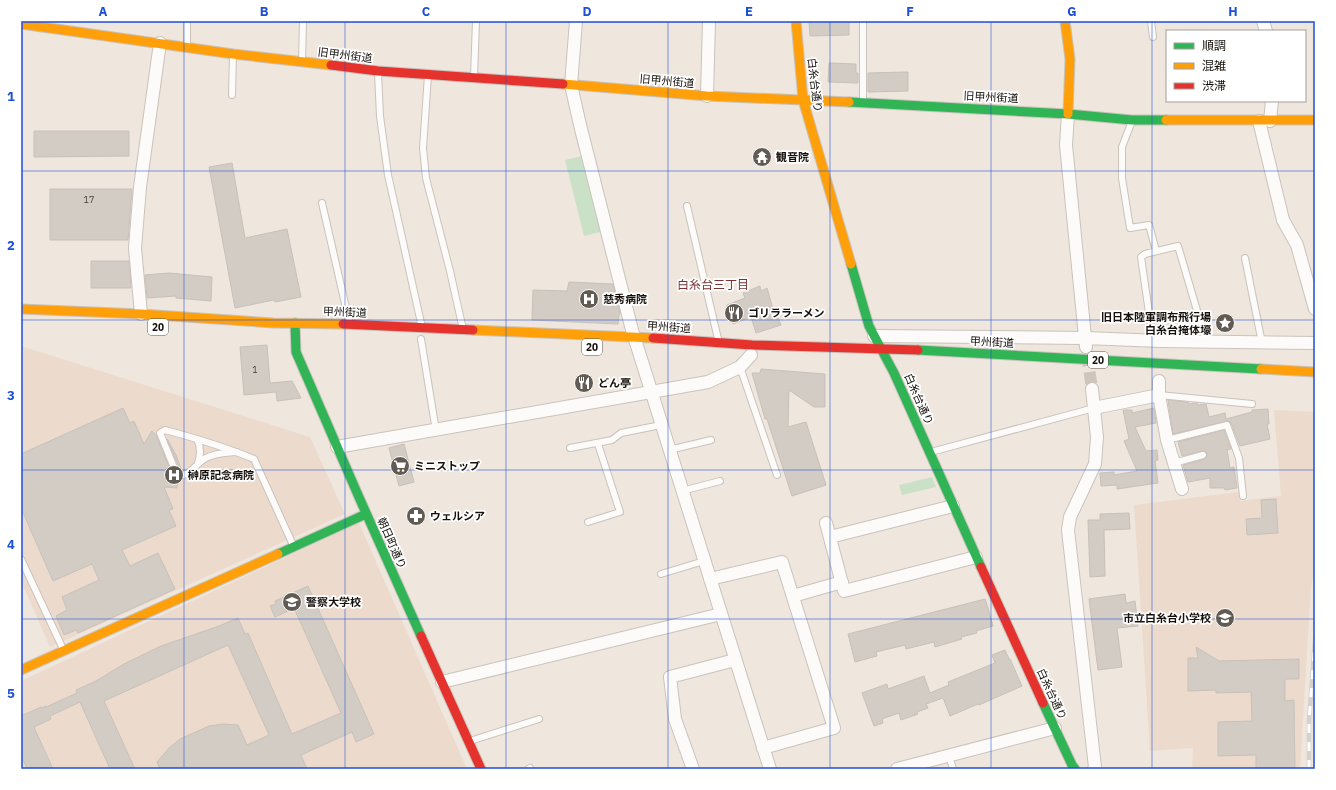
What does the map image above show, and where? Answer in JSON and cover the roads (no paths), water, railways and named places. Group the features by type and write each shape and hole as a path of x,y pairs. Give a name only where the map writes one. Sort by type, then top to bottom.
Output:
{"main road":[{"name":"白糸台通り","path":"796,21 804,100 808,120 869,326 888,362 976,557 1075,769"},
{"path":"1065,21 1070,60 1068,114"},
{"name":"旧甲州街道","path":"21,24 233,54 378,71 474,79 766,100 804,100 953,107 1068,114 1132,120 1315,120"},
{"name":"甲州街道","path":"21,309 463,330 637,346 719,343 847,347 1315,372"},
{"name":"朝日町通り","path":"295,323 296,352 366,514 482,769"},
{"path":"736,354 755,355"},
{"path":"874,361 901,363"},
{"path":"1284,379 1315,381"},
{"path":"21,670 366,514"}],"street":[{"path":"576,21 572,85 582,133 637,346 770,769"},
{"path":"707,96 709,21"},
{"path":"141,314 135,248 140,188 160,44"},
{"path":"1272,102 1265,121 1283,220 1297,245 1315,309"},
{"path":"1068,114 1066,145 1085,342"},
{"path":"874,336 1158,344 1206,341 1315,343"},
{"path":"337,447 436,431 708,382 740,367 755,355"},
{"path":"1159,376 1159,395 1168,440 1182,489"},
{"path":"1092,389 1097,437 1095,464 1070,517 1068,530 1095,767 1094,769"},
{"path":"1094,408 1159,395"},
{"path":"830,536 953,506"},
{"path":"826,524 844,591 976,557"},
{"path":"710,579 782,562 793,596 834,728 763,748"},
{"path":"793,596 842,582"},
{"path":"442,682 721,614"},
{"path":"693,769 675,719 670,677 735,660"},
{"path":"897,769 1055,728"}],"lane":[{"path":"187,21 187,48"},
{"path":"302,61 303,21"},
{"path":"474,79 476,21"},
{"path":"863,21 863,103"},
{"path":"1151,21 1153,37"},
{"path":"232,95 233,54"},
{"path":"378,71 380,116 388,175 422,328"},
{"path":"428,75 423,148 426,178 450,271 463,330"},
{"path":"1132,120 1122,147 1122,178 1130,228 1149,225 1156,251"},
{"path":"322,203 349,324"},
{"path":"687,206 719,343"},
{"path":"1158,344 1141,258 1145,254 1178,246 1206,341"},
{"path":"1245,258 1262,343"},
{"path":"421,339 436,431"},
{"path":"740,367 777,475"},
{"path":"1159,395 1252,404"},
{"path":"929,452 1094,408"},
{"path":"570,448 598,444 612,440 621,432 662,425"},
{"path":"1168,440 1227,425 1239,458 1243,496"},
{"path":"197,439 200,445 201,455 198,463 189,473 183,475 175,470 160,433 165,430 197,439 238,452 254,459 294,547"},
{"path":"670,450 711,440"},
{"path":"588,522 620,512 598,444"},
{"path":"198,463 216,455 238,452"},
{"path":"1174,463 1203,455"},
{"path":"682,491 720,481"},
{"path":"21,559 63,651"},
{"path":"661,574 704,561"},
{"path":"469,742 539,719"},
{"path":"949,756 953,769"}],"tunnel":[{"path":"1087,354 1092,389"}],"railway":[{"path":"1309,769 1309,722 1315,640"}],"place":[{"name":"観音院","path":"762,157"},
{"name":"慈秀病院","path":"589,299"},
{"name":"ゴリララーメン","path":"734,313"},
{"name":"旧日本陸軍調布飛行場 白糸台掩体壕","path":"1225,323"},
{"name":"どん亭","path":"584,383"},
{"name":"ミニストップ","path":"400,466"},
{"name":"榊原記念病院","path":"174,475"},
{"name":"ウェルシア","path":"416,516"},
{"name":"警察大学校","path":"292,602"},
{"name":"市立白糸台小学校","path":"1225,618"}],"district":[{"name":"白糸台三丁目","path":"713,285"}]}
